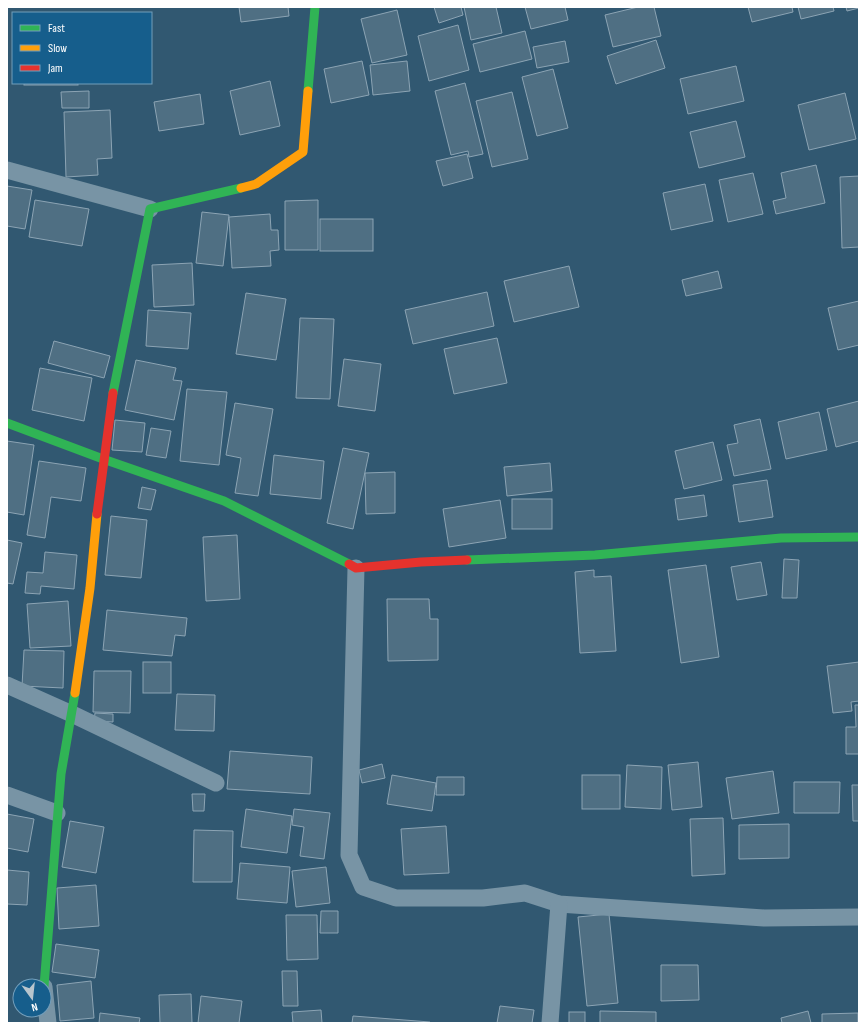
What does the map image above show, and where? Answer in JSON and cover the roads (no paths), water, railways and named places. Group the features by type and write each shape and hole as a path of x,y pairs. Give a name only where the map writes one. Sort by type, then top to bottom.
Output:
{"street":[{"path":"7,170 150,209 256,184 303,152 315,7"},
{"path":"45,978 61,774 72,714 90,588 103,459 114,384 120,363 150,209"},
{"path":"7,423 103,459 224,501 356,568 421,562 595,555 781,538 859,537"},
{"path":"356,568 349,855 363,887 396,898 483,898 525,893 559,904 764,918 859,917"},
{"path":"7,684 216,783"},
{"path":"7,795 57,813"},
{"path":"550,1023 559,904"}]}
